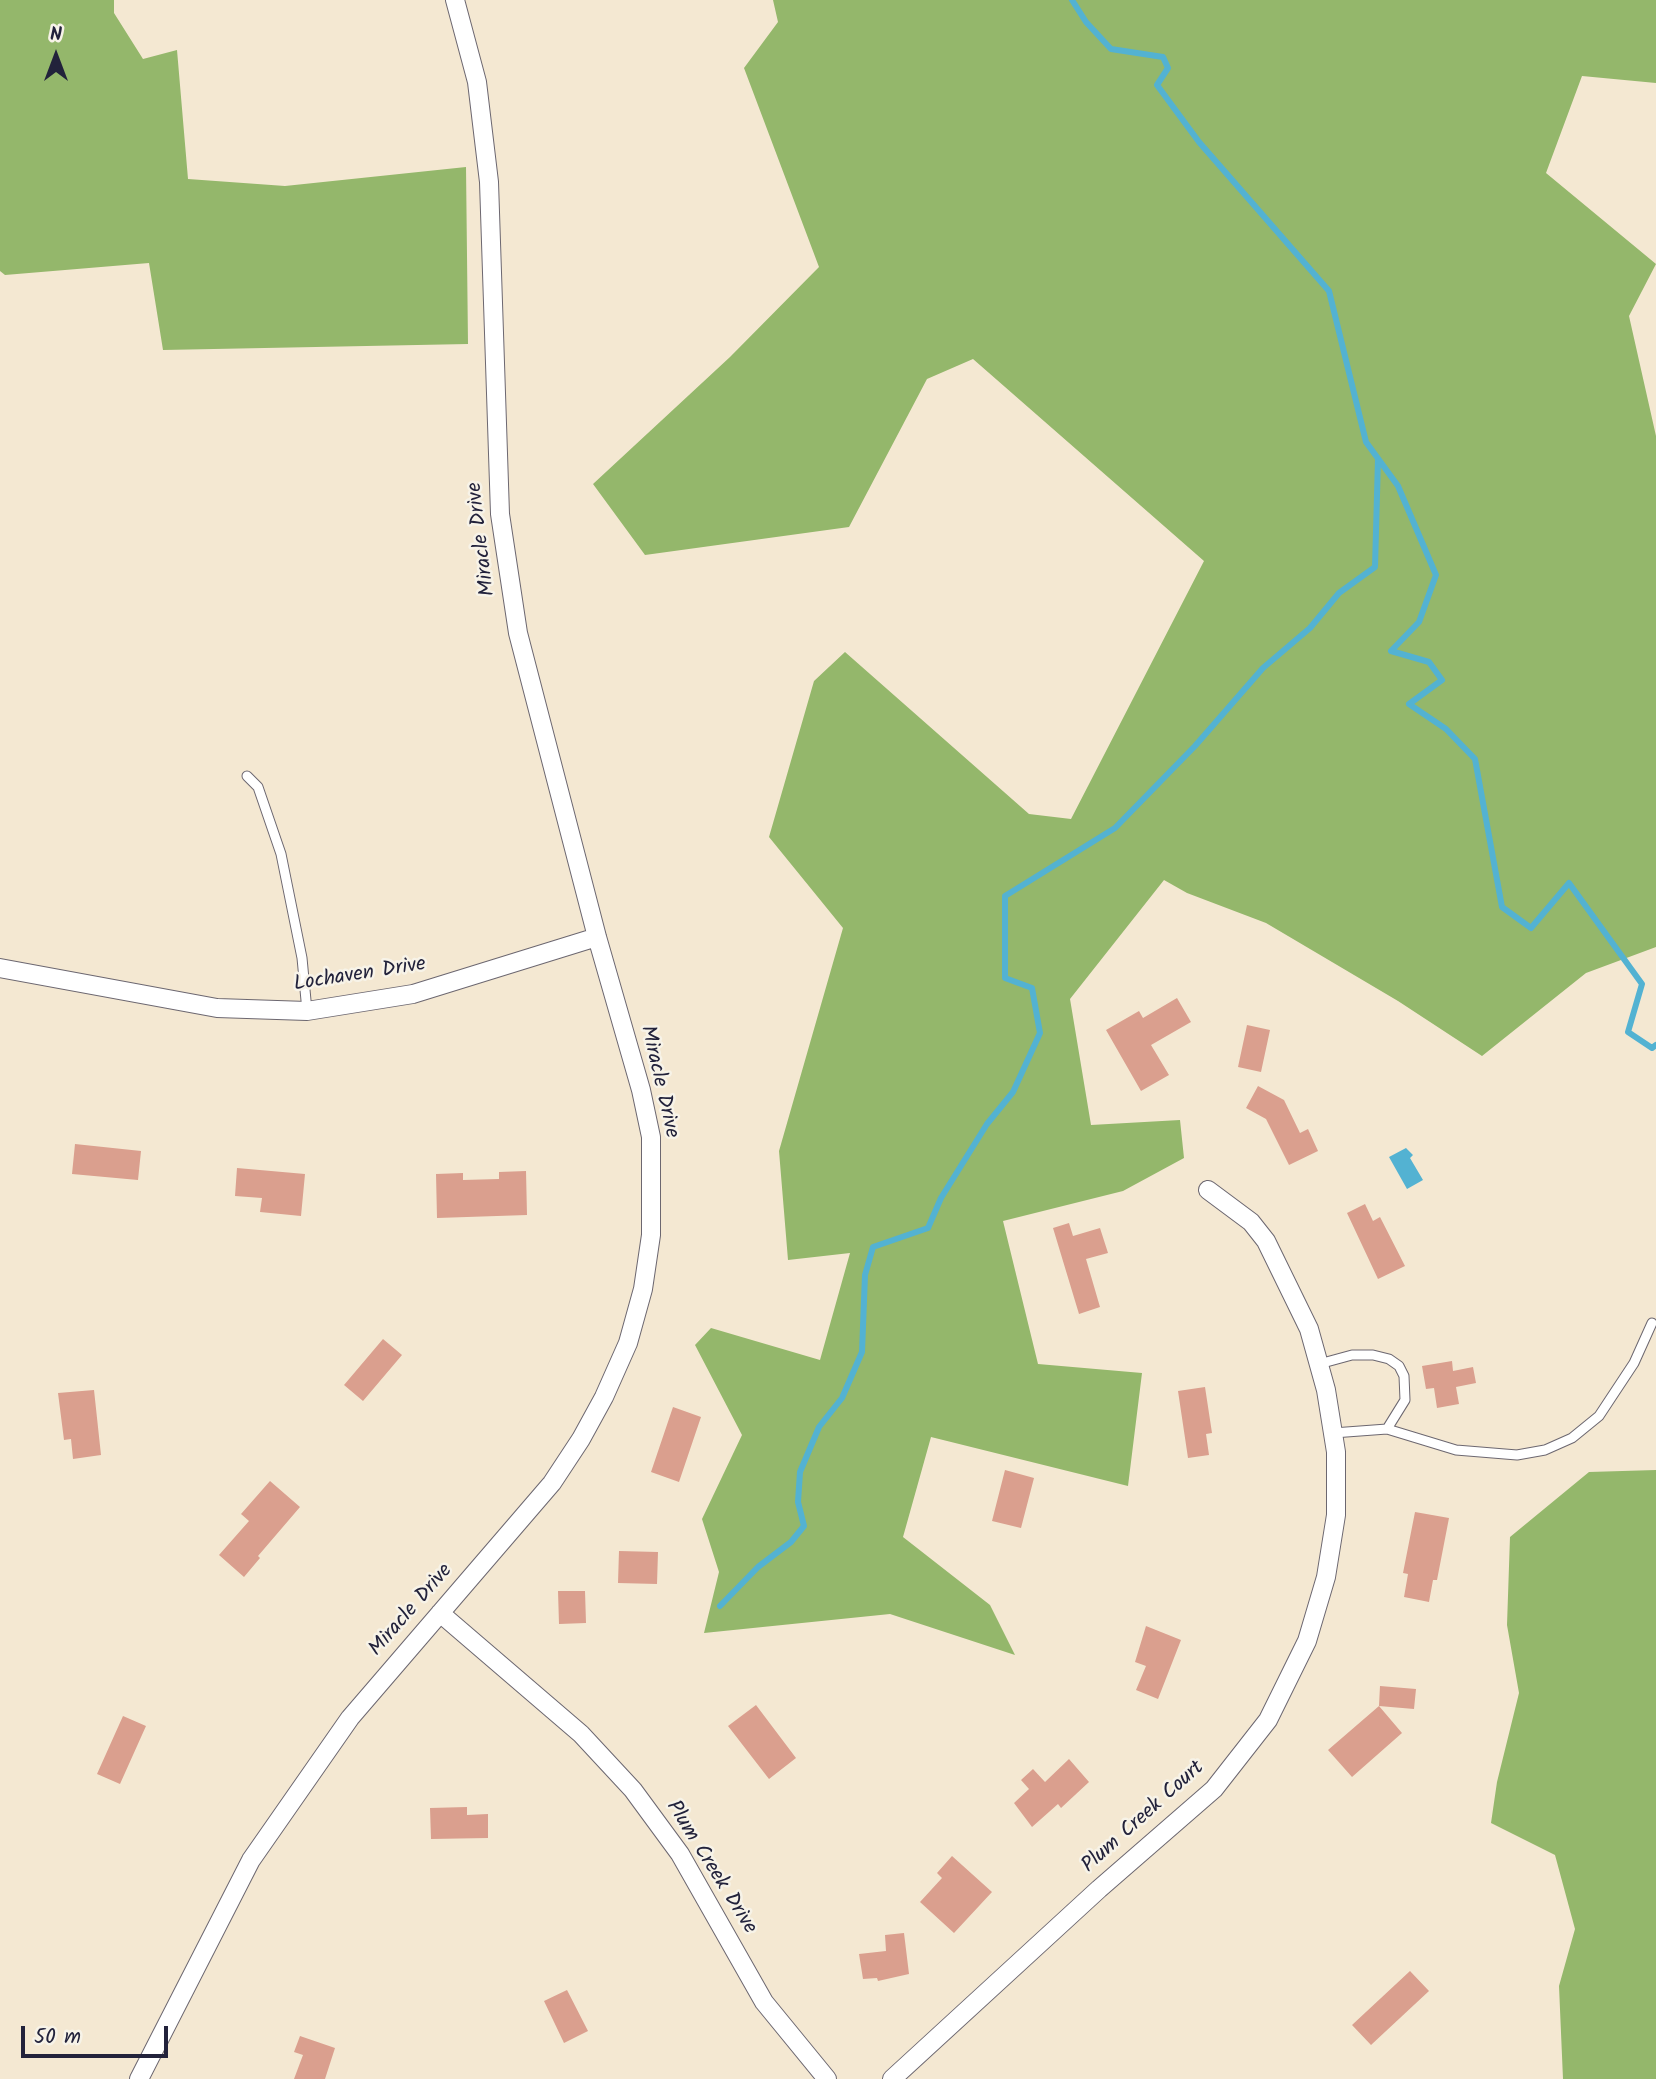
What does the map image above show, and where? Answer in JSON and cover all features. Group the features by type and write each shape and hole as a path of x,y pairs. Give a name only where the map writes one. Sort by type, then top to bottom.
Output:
{"street":[{"name":"Miracle Drive","path":"139,2079 251,1860 350,1718 552,1483 581,1439 604,1397 628,1343 643,1289 650,1235 650,1137 641,1090 597,937 517,634 500,514 489,182 477,82 455,0"},
{"name":"Lochaven Drive","path":"0,968 216,1008 307,1012 413,994 597,937"},
{"name":"Plum Creek Court","path":"892,2079 1099,1889 1214,1789 1268,1720 1307,1642 1326,1577 1336,1515 1333,1433 1319,1364 1309,1329 1266,1241 1251,1222 1208,1190"},
{"name":"Plum Creek Drive","path":"440,1613 581,1734 633,1790 680,1854 764,2002 827,2079"}],"lane":[{"path":"247,776 258,787 281,854 302,958 307,1012"},
{"path":"1333,1433 1387,1429 1456,1450 1517,1455 1545,1450 1572,1438 1599,1416 1634,1363 1652,1323"},
{"path":"1319,1364 1352,1355 1373,1355 1389,1359 1399,1366 1404,1376 1405,1400 1387,1429"}],"green space":[{"path":"0,0 114,0 114,13 143,59 177,50 188,179 285,186 466,167 468,344 163,350 149,263 5,275 0,271"},
{"path":"773,0 1656,0 1656,83 1582,76 1546,173 1656,264 1629,316 1656,436 1656,947 1586,973 1482,1056 1398,1001 1266,923 1187,893 1164,880 1070,999 1091,1125 1180,1120 1184,1158 1123,1191 1003,1221 1038,1364 1142,1373 1128,1486 931,1437 903,1537 990,1605 1015,1655 890,1614 704,1633 719,1572 702,1519 742,1435 695,1345 711,1328 820,1360 850,1253 788,1260 779,1151 843,928 769,837 814,681 845,652 1029,814 1071,819 1204,561 973,359 927,379 849,527 645,555 593,484 730,357 819,267 744,68 778,22"},
{"path":"1656,1470 1656,2079 1563,2079 1559,1986 1575,1929 1555,1855 1491,1823 1497,1782 1519,1693 1507,1625 1510,1537 1589,1472"}],"water":[{"path":"1406,1148 1413,1155 1410,1158 1423,1180 1407,1189 1389,1157"}],"building":[{"path":"1177,998 1191,1022 1151,1045 1169,1075 1141,1091 1106,1030 1139,1011 1143,1018"},
{"path":"1247,1025 1270,1030 1261,1072 1238,1067"},
{"path":"1258,1086 1284,1100 1300,1133 1308,1129 1318,1151 1289,1165 1266,1119 1246,1108"},
{"path":"75,1144 141,1151 138,1180 72,1174"},
{"path":"237,1168 305,1174 301,1216 260,1212 262,1198 235,1196"},
{"path":"526,1171 527,1215 437,1218 436,1174 463,1173 463,1180 499,1179 499,1172"},
{"path":"1365,1204 1373,1221 1380,1217 1405,1266 1378,1279 1347,1213"},
{"path":"1069,1223 1073,1236 1100,1228 1108,1253 1086,1259 1100,1307 1079,1314 1053,1228"},
{"path":"383,1339 402,1355 363,1401 344,1385"},
{"path":"1452,1361 1453,1371 1473,1367 1476,1383 1456,1387 1459,1404 1437,1408 1434,1388 1426,1389 1422,1366"},
{"path":"1205,1387 1212,1433 1206,1434 1209,1455 1188,1458 1178,1391"},
{"path":"94,1390 101,1455 73,1459 71,1439 64,1440 58,1393"},
{"path":"673,1407 701,1417 679,1482 651,1472"},
{"path":"1005,1470 1034,1478 1021,1528 992,1521"},
{"path":"270,1481 300,1507 258,1556 260,1558 244,1577 219,1555 249,1521 241,1514"},
{"path":"1415,1512 1449,1518 1437,1580 1433,1580 1429,1602 1404,1597 1408,1574 1403,1573"},
{"path":"619,1551 658,1552 657,1584 618,1583"},
{"path":"558,1591 585,1591 586,1623 559,1624"},
{"path":"1146,1626 1181,1640 1158,1699 1136,1690 1146,1666 1135,1662"},
{"path":"1380,1686 1416,1689 1414,1709 1379,1706"},
{"path":"756,1705 796,1758 769,1779 728,1726"},
{"path":"1379,1706 1402,1733 1352,1777 1328,1750"},
{"path":"123,1716 146,1726 120,1784 97,1774"},
{"path":"1069,1759 1089,1782 1061,1808 1058,1804 1032,1827 1014,1803 1029,1789 1021,1780 1033,1769 1045,1782"},
{"path":"467,1807 467,1815 488,1814 488,1838 431,1839 430,1808"},
{"path":"952,1856 992,1892 954,1933 920,1902 942,1878 937,1873"},
{"path":"904,1933 909,1974 878,1981 877,1978 863,1979 859,1954 886,1951 885,1935"},
{"path":"1410,1971 1429,1991 1371,2045 1352,2025"},
{"path":"567,1990 588,2031 564,2043 544,2001"},
{"path":"300,2036 335,2048 325,2079 294,2079 303,2055 294,2052"}],"waterway":[{"path":"1072,0 1086,22 1111,49 1163,57 1168,68 1157,85 1199,142 1329,291 1366,442 1398,486 1436,575 1419,622 1391,651 1429,662 1442,680 1409,704 1446,729 1475,759 1502,907 1531,928 1569,883 1642,984 1628,1032 1652,1048 1656,1045"},
{"path":"720,1606 758,1567 791,1542 804,1526 798,1502 800,1472 819,1427 842,1398 862,1352 865,1275 873,1247 928,1228 941,1198 987,1124 1013,1092 1040,1033 1032,988 1005,978 1005,896 1115,828 1195,746 1263,668 1310,628 1339,593 1375,567 1378,459"}]}
